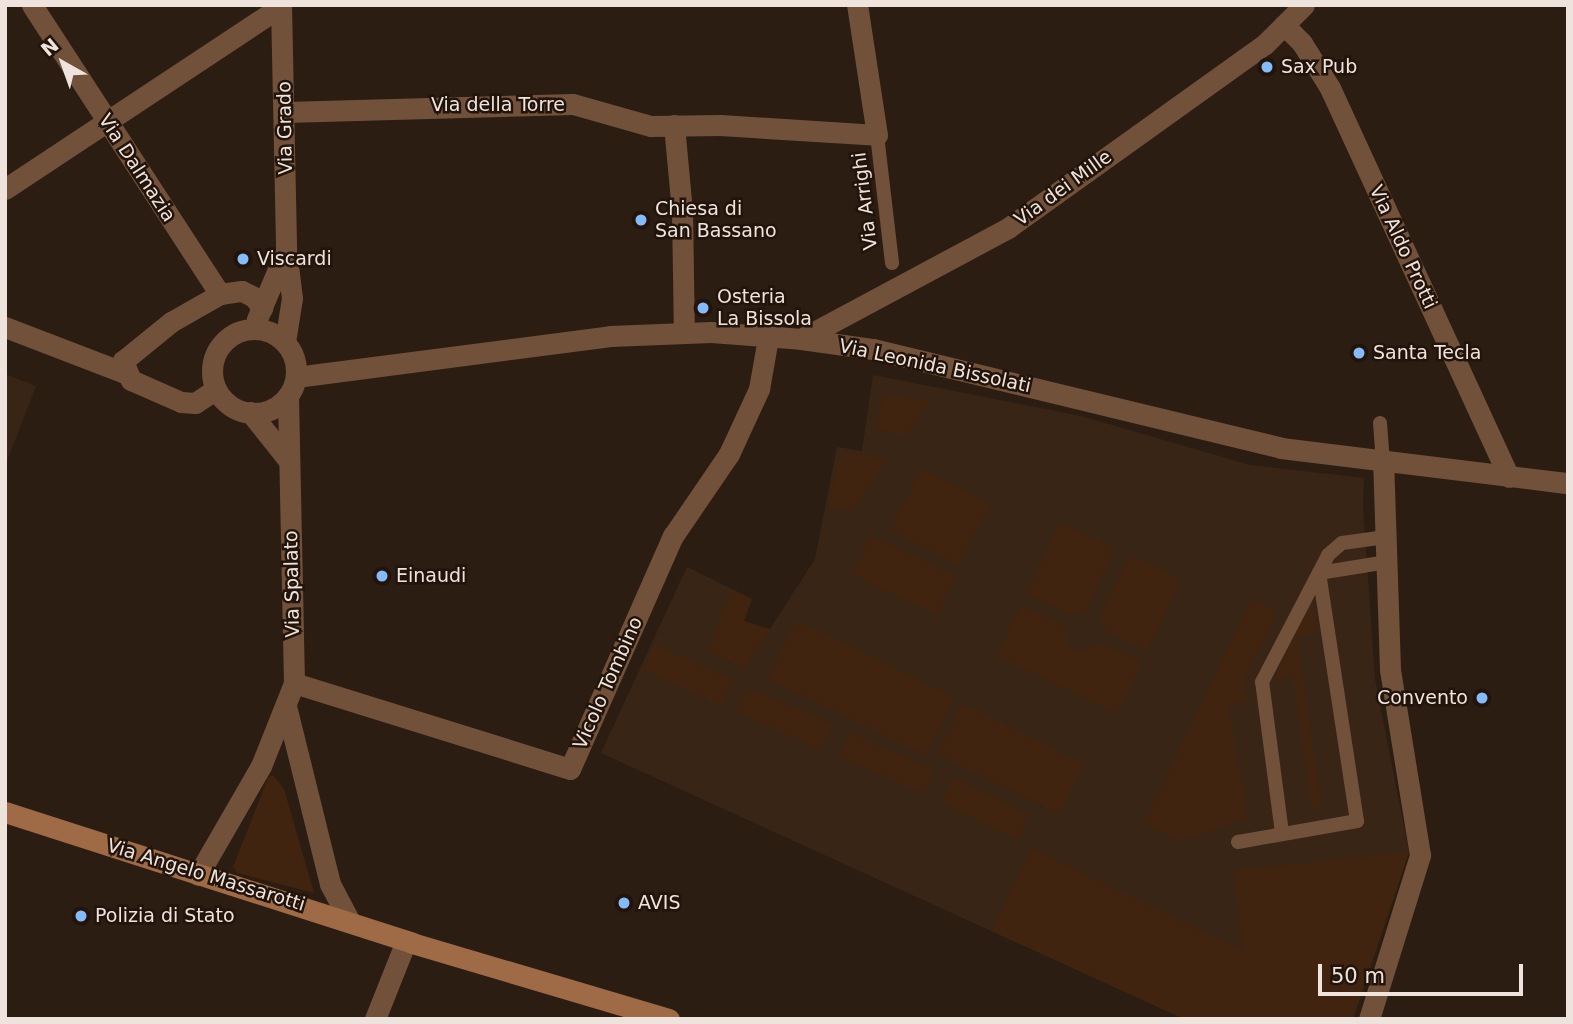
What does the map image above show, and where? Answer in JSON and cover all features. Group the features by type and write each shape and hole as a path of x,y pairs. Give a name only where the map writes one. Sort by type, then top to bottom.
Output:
{"street":[{"name":"Via Dalmazia","path":"32,5 220,293"},
{"path":"5,189 281,5"},
{"name":"Via Grado","path":"281,5 286,250 292,298 285,342"},
{"name":"Via dei Mille","path":"801,339 1008,228 1265,44 1304,5"},
{"path":"851,7 877,135"},
{"name":"Via Aldo Protti","path":"1284,25 1301,43 1330,89 1509,477"},
{"name":"Via della Torre","path":"285,111 573,104 651,126 877,135"},
{"path":"674,125 682,211 684,333"},
{"name":"Via Grado","path":"253,329 286,250"},
{"path":"216,389 195,403 181,402 131,380 125,373 123,361 139,345 220,293 242,291 254,297 262,308"},
{"path":"5,327 125,373"},
{"path":"253,329 285,342 296,364 292,386 271,409 250,412 236,409 216,389 214,362 218,349 227,339 253,329"},
{"name":"Via Leonida Bissolati","path":"292,386 610,336 684,333 801,339 873,349 1281,448 1383,464 1568,483"},
{"name":"Vicolo Tombino","path":"294,683 570,769 673,536 730,454 759,389 768,338"},
{"name":"Via Spalato","path":"198,874 261,766 294,683 289,461 292,386"},
{"path":"250,412 289,461"},
{"path":"1369,1019 1420,855 1390,669 1383,464"},
{"path":"286,706 329,881 349,919"},
{"name":"Via Angelo Massarotti","path":"5,811 198,874 349,919 406,941 669,1019"},
{"path":"375,1019 406,941"}],"lane":[{"name":"Via Arrighi","path":"877,135 892,263"},
{"path":"1380,423 1383,464"},
{"path":"1282,833 1262,682 1328,555 1342,543 1386,537"},
{"path":"1319,573 1387,562"},
{"path":"1238,842 1357,821 1319,573"}],"shaded area":[{"path":"5,374 36,386 5,466"},
{"path":"873,375 1081,416 1250,465 1364,478 1363,508 1375,679 1409,852 1353,1019 1184,1019 601,753 687,567 752,599 744,621 770,629 815,559 837,447 862,451"},
{"path":"884,395 930,401 905,435 876,429"},
{"path":"841,451 888,460 851,511 828,507"},
{"path":"922,469 990,504 958,565 891,530"},
{"path":"1060,523 1115,548 1086,611 1072,615 1026,594"},
{"path":"871,536 956,576 938,615 853,575"},
{"path":"1130,555 1181,579 1147,651 1105,631 1100,619"},
{"path":"732,589 752,599 744,621 770,630 743,668 708,650"},
{"path":"1252,599 1278,611 1244,679 1249,700 1229,705 1247,818 1180,841 1144,823"},
{"path":"1021,605 1064,626 1069,647 1080,653 1100,643 1142,663 1118,713 997,656"},
{"path":"1314,606 1317,632 1297,637 1322,808 1312,810 1293,677 1274,680 1307,607"},
{"path":"796,620 954,697 926,756 768,678"},
{"path":"655,644 733,680 721,706 643,669"},
{"path":"750,689 833,724 821,750 734,710"},
{"path":"962,704 1084,764 1060,814 937,754"},
{"path":"851,733 935,770 924,794 840,757"},
{"path":"273,775 284,789 314,893 238,873 233,867 268,778"},
{"path":"953,778 1029,815 1018,840 941,802"},
{"path":"1031,848 1243,951 1234,870 1409,852 1353,1019 1184,1019 992,931"}],"place":[{"name":"Sax Pub","path":"1267,67"},
{"name":"Chiesa di San Bassano","path":"641,220"},
{"name":"Viscardi","path":"243,259"},
{"name":"Osteria La Bissola","path":"703,308"},
{"name":"Santa Tecla","path":"1359,353"},
{"name":"Einaudi","path":"382,576"},
{"name":"Convento","path":"1482,698"},
{"name":"AVIS","path":"624,903"},
{"name":"Polizia di Stato","path":"81,916"}]}
